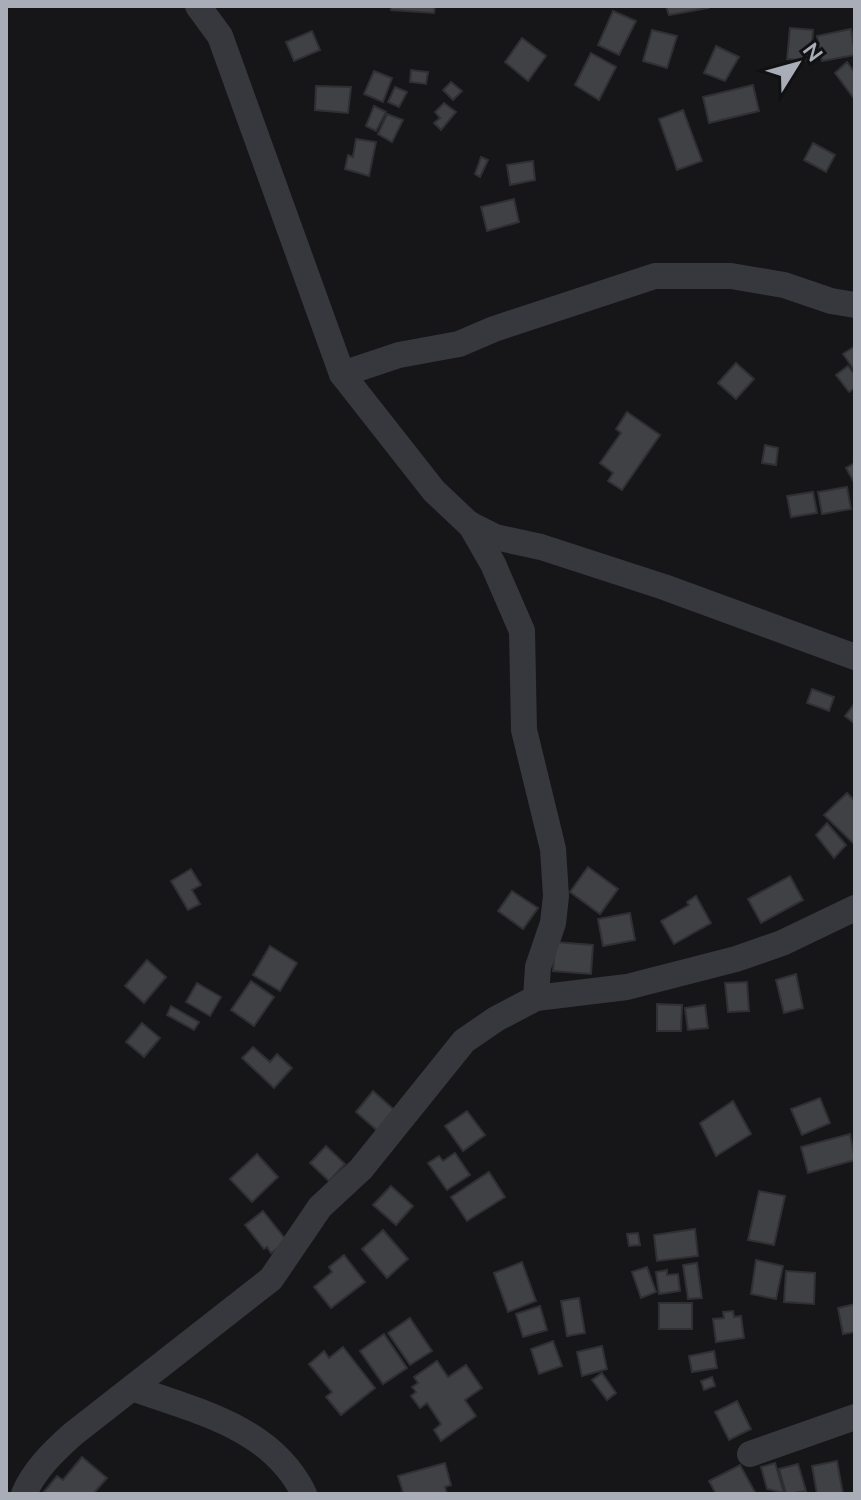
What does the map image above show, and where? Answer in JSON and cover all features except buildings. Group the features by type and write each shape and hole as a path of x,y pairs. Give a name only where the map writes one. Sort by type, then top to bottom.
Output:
{"street":[{"path":"198,6 220,36 342,374 434,491 469,524 493,564 522,631 524,730 553,849 556,896 553,923 538,967 536,998"},
{"path":"342,374 399,355 459,344 494,329 655,276 731,276 784,285 831,301 855,305"},
{"path":"469,524 495,537 541,547 664,587 855,657"},
{"path":"24,1494 29,1482 53,1452 197,1334 271,1279 320,1207 361,1169 464,1041 496,1019 536,998 627,987 736,959 782,943 855,908"},
{"path":"132,1388 237,1427 257,1438 283,1463 304,1494"},
{"path":"750,1454 855,1417"}]}
